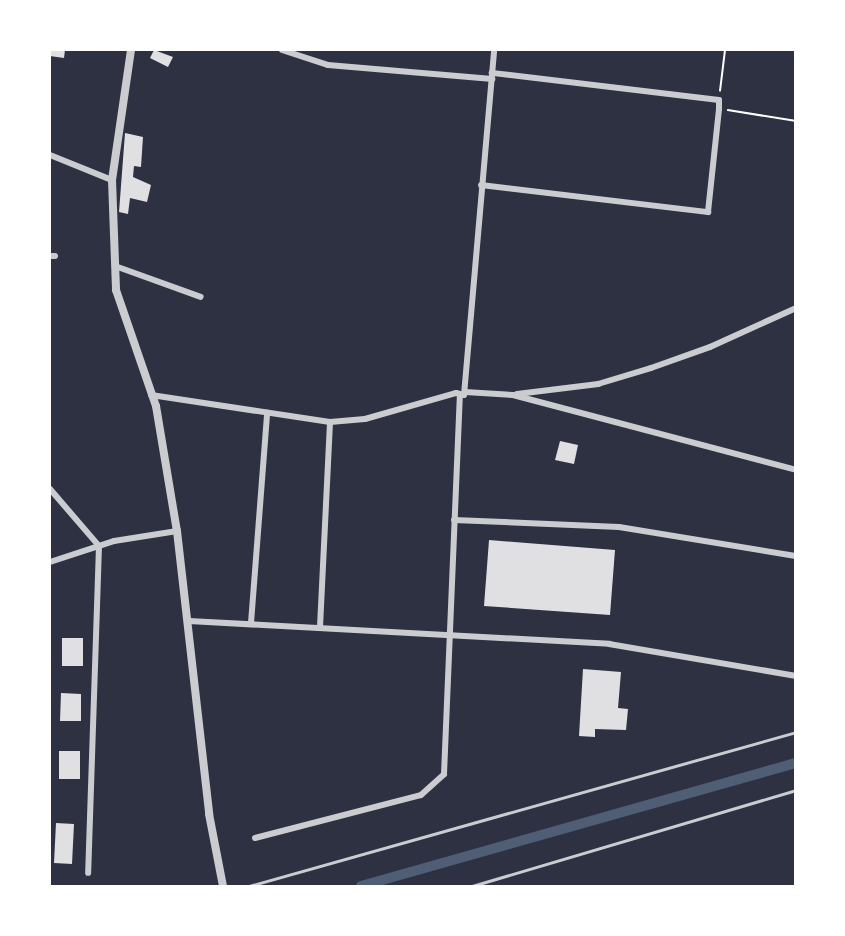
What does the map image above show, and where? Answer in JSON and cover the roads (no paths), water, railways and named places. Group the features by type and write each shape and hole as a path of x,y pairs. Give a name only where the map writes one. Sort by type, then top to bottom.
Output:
{"street":[{"path":"282,50 328,65 375,70 492,76 719,100 708,212 481,185"},
{"path":"255,838 422,795 438,782 447,765 454,520 461,392 494,50"},
{"path":"131,52 112,180 116,290 151,395 177,531 189,621 209,814 222,884"},
{"path":"50,155 112,180"},
{"path":"115,266 201,297"},
{"path":"151,395 330,422 365,419 461,392 513,395 581,387 640,371 710,347 795,309"},
{"path":"513,395 795,470"},
{"path":"251,623 267,413"},
{"path":"320,627 330,422"},
{"path":"50,489 99,546 88,873"},
{"path":"454,520 619,527 795,556"},
{"path":"50,562 99,546 177,531"},
{"path":"189,621 609,644 795,676"}],"lane":[{"path":"249,886 795,732"},
{"path":"472,886 795,790"}],"waterway":[{"path":"361,886 796,763"}]}
